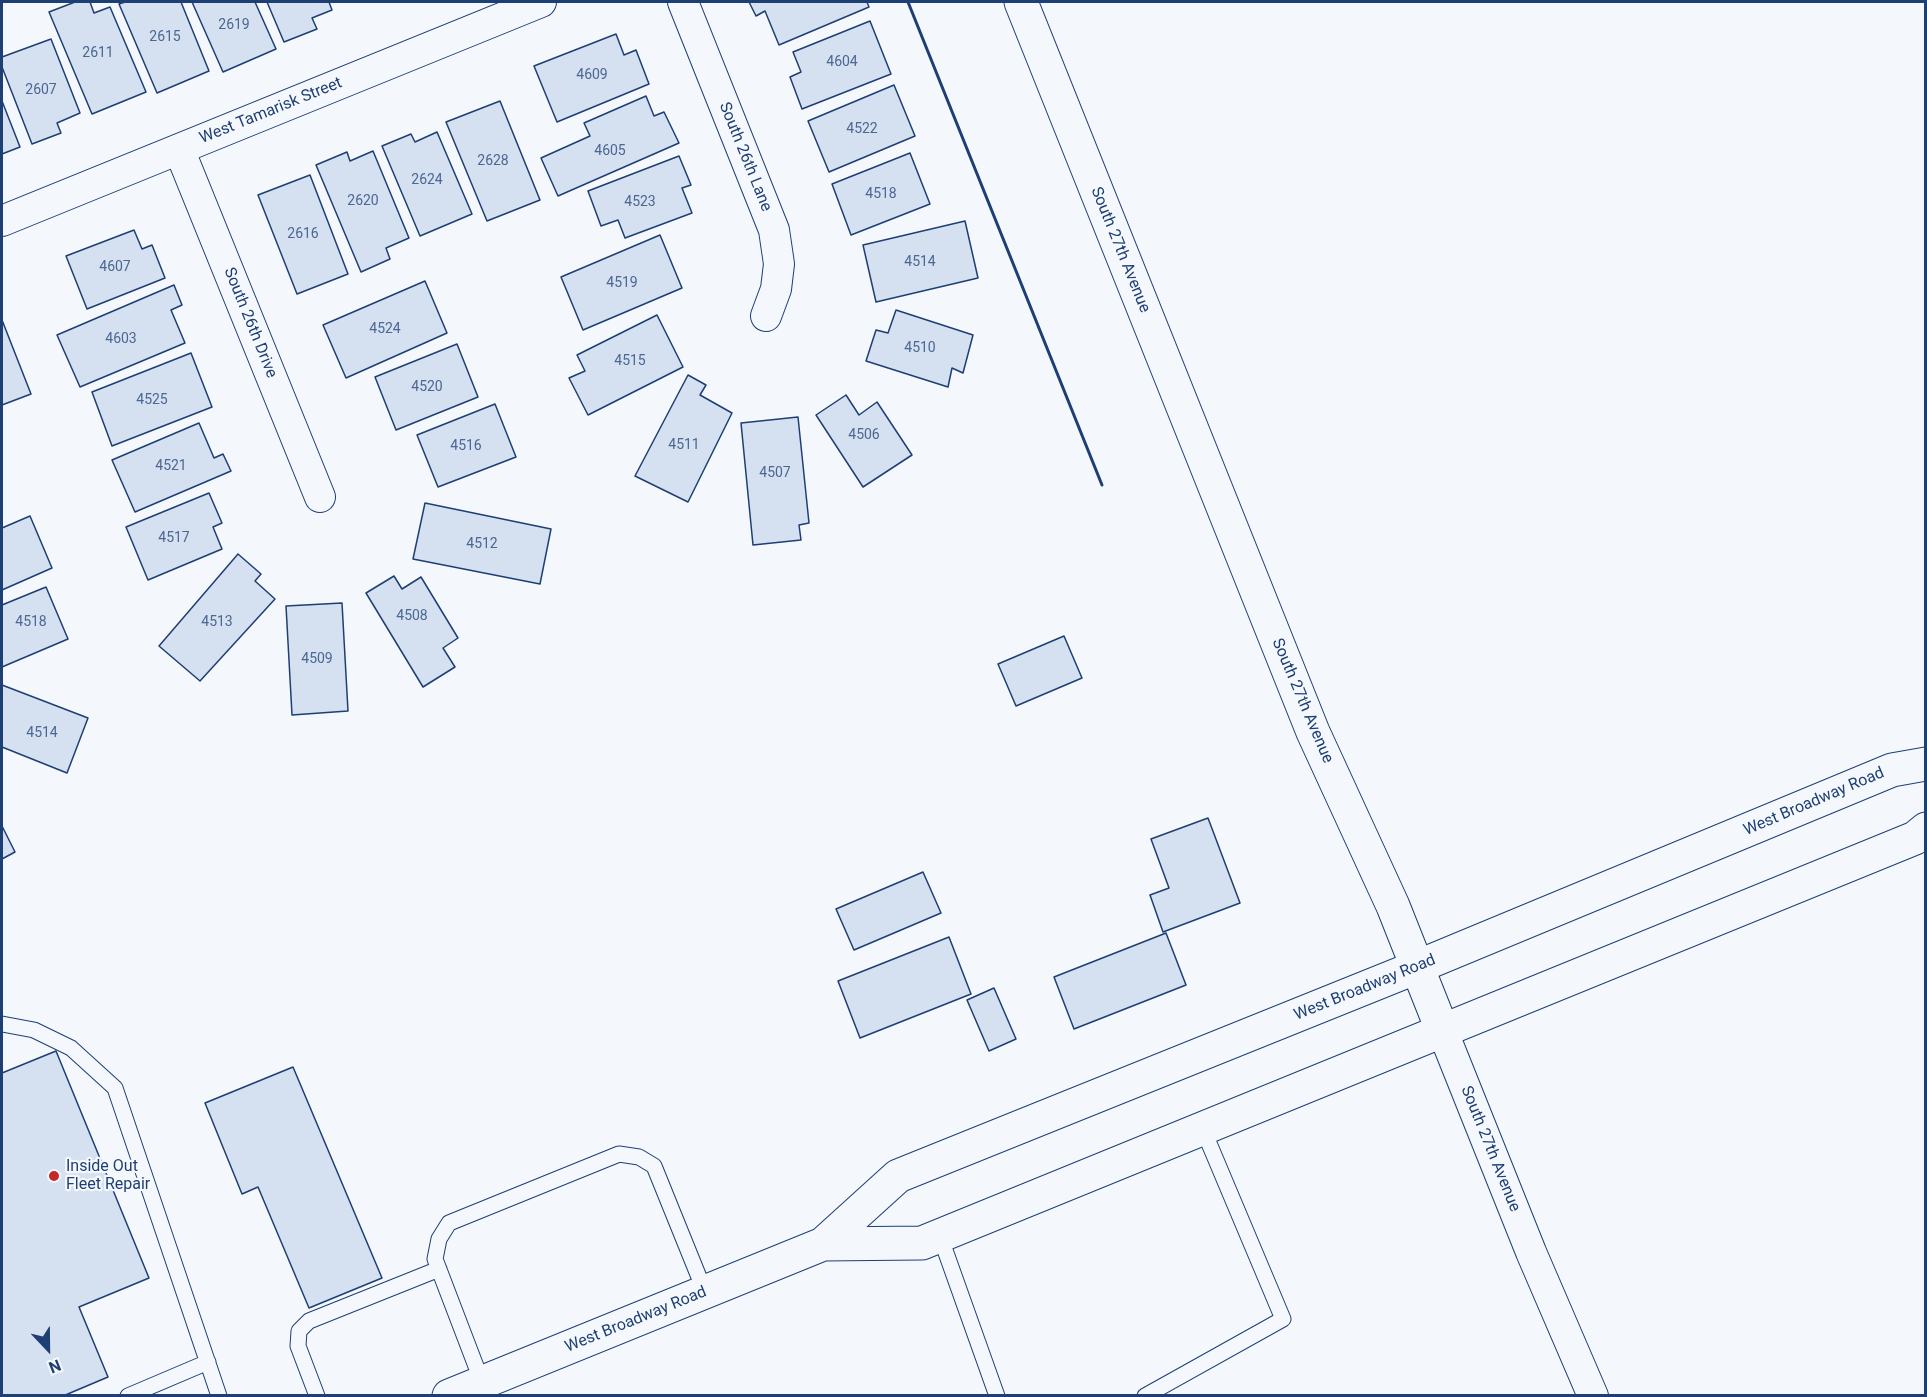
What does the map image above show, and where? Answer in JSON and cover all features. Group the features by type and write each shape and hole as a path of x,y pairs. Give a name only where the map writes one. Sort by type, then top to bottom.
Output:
{"main road":[{"name":"South 27th Avenue","path":"1021,2 1313,732 1393,906 1443,1032"},
{"name":"West Broadway Road","path":"449,1395 823,1244 898,1176 1418,967 1892,770 1926,764"},
{"name":"West Broadway Road","path":"823,1244 922,1243 1915,838 1926,829"}],"street":[{"name":"West Tamarisk Street","path":"2,221 541,2"},
{"name":"South 26th Lane","path":"683,2 774,230 779,264 776,289 766,316"},
{"name":"South 26th Drive","path":"179,149 320,497"},
{"name":"South 27th Avenue","path":"1443,1032 1531,1252 1593,1395"}],"lane":[{"path":"2,1024 34,1030 71,1048 115,1088 219,1395"},
{"path":"1145,1395 1283,1319 1203,1129"},
{"path":"482,1382 435,1259 439,1239 449,1223 619,1154 639,1157 654,1166 705,1292"},
{"path":"940,1236 997,1395"},
{"path":"317,1395 298,1346 299,1331 309,1321 439,1269"},
{"path":"128,1395 208,1362"}],"building":[{"path":"75,2 90,2 94,13 110,7 146,92 92,114 49,12"},
{"path":"125,2 181,2 209,71 157,93 119,4"},
{"path":"192,2 255,2 276,49 223,72"},
{"path":"267,2 329,2 332,10 312,18 317,29 284,42"},
{"path":"749,2 867,2 869,7 779,45 765,11 756,16"},
{"path":"870,21 891,74 802,109 790,77 801,72 793,52"},
{"path":"616,34 624,55 636,50 649,84 557,122 534,66"},
{"path":"51,39 80,113 57,123 61,133 32,144 2,67 2,57"},
{"path":"894,85 915,136 829,172 808,121"},
{"path":"646,96 654,116 664,112 679,143 558,196 541,158 590,136 584,123"},
{"path":"2,101 20,147 2,154"},
{"path":"500,101 540,200 487,221 446,122"},
{"path":"437,132 472,214 420,236 382,146 411,134 415,142"},
{"path":"373,151 409,238 386,248 390,259 361,272 316,165 347,152 350,161"},
{"path":"910,153 930,204 851,235 832,184"},
{"path":"679,156 691,185 682,188 692,213 625,238 618,220 601,226 588,191"},
{"path":"310,175 348,274 297,294 258,195"},
{"path":"965,221 978,278 876,302 863,245"},
{"path":"134,230 142,249 152,245 165,278 87,309 66,256"},
{"path":"660,235 682,288 583,330 561,277"},
{"path":"425,281 447,333 346,378 323,325"},
{"path":"174,285 182,305 171,310 185,343 80,387 57,335"},
{"path":"896,310 973,335 963,373 952,368 948,387 866,361 876,330 888,333"},
{"path":"657,315 683,367 588,415 569,378 585,371 577,355"},
{"path":"2,320 31,394 2,405"},
{"path":"457,344 478,397 396,430 375,377"},
{"path":"191,353 212,407 112,446 92,392"},
{"path":"688,375 706,385 700,395 732,413 688,502 635,476"},
{"path":"846,395 859,415 877,402 912,455 863,487 816,415"},
{"path":"495,404 516,457 438,487 417,435"},
{"path":"798,417 809,523 799,525 801,540 753,545 741,423"},
{"path":"199,423 214,458 223,454 231,471 135,512 112,460"},
{"path":"209,493 222,523 213,527 222,549 148,580 126,527"},
{"path":"425,503 551,529 540,584 413,559"},
{"path":"30,516 52,568 2,590 2,528"},
{"path":"238,554 261,574 255,581 275,599 200,681 159,646"},
{"path":"394,576 402,589 421,577 458,638 443,648 455,667 423,687 366,593"},
{"path":"46,587 68,639 2,667 2,605"},
{"path":"342,603 348,711 292,715 286,606"},
{"path":"1064,636 1082,678 1016,706 998,664"},
{"path":"2,685 88,718 67,773 2,747"},
{"path":"1208,818 1240,903 1163,932 1150,895 1169,888 1151,839"},
{"path":"2,826 15,852 2,859"},
{"path":"923,872 941,913 854,950 836,909"},
{"path":"1166,933 1186,985 1074,1029 1054,977"},
{"path":"949,937 971,994 860,1038 838,981"},
{"path":"994,988 1016,1039 989,1051 967,1000"},
{"name":"Inside Out Fleet Repair","path":"56,1051 149,1278 79,1307 108,1377 63,1396 2,1396 2,1073"},
{"path":"293,1067 382,1278 309,1308 258,1187 242,1194 205,1103"}],"wall":[{"path":"908,2 1102,485"}],"place":[{"name":"Inside Out Fleet Repair","path":"54,1176"}]}
